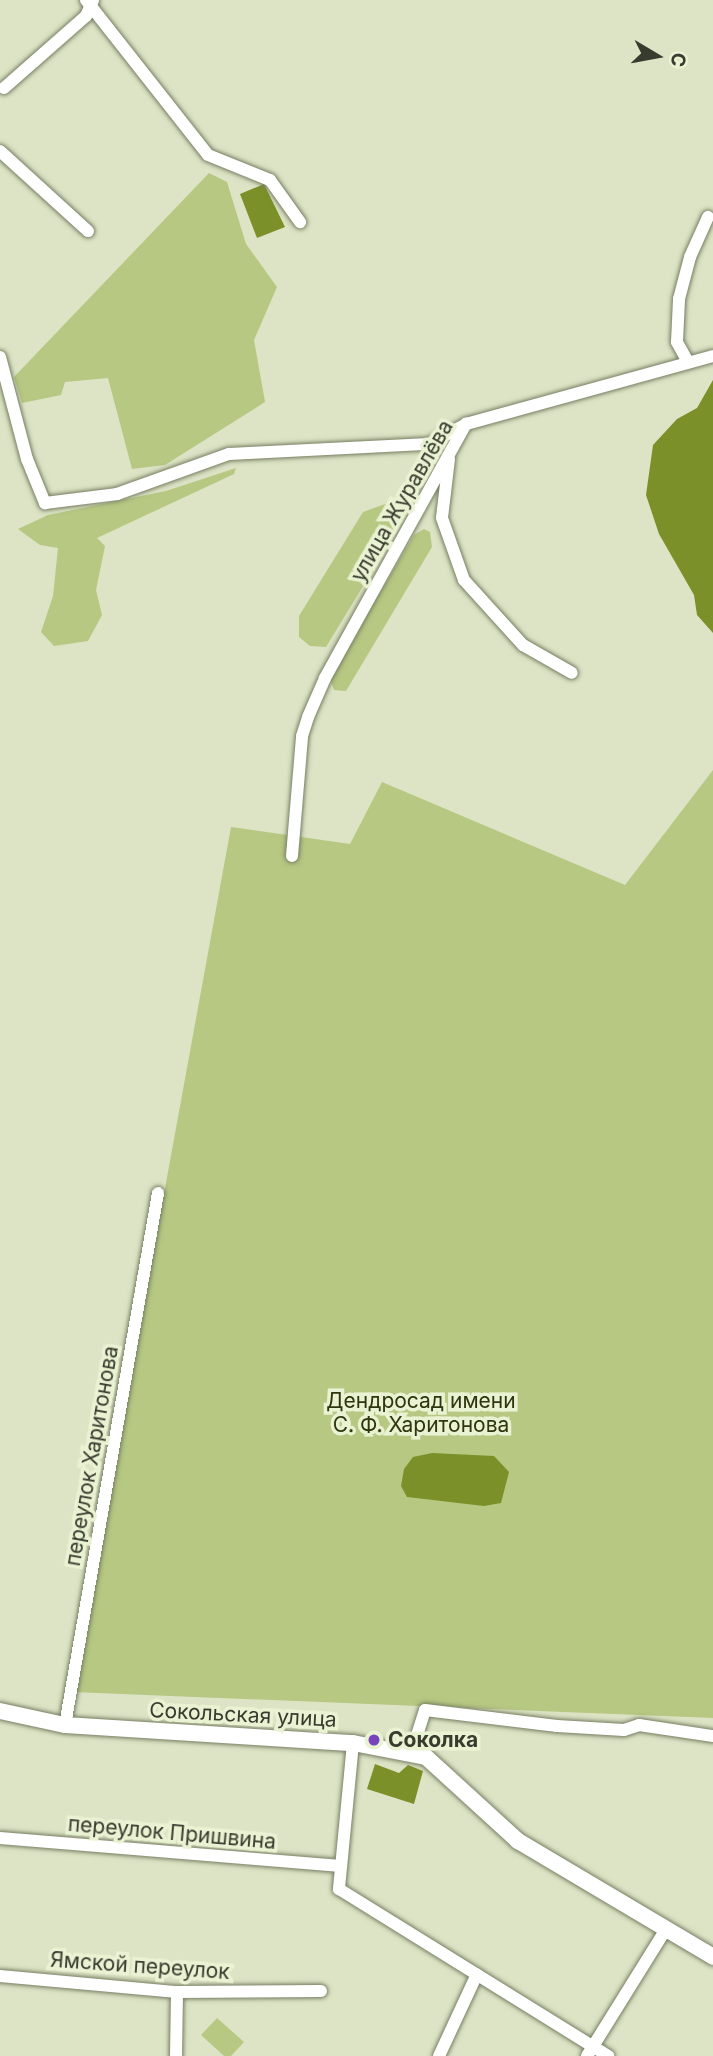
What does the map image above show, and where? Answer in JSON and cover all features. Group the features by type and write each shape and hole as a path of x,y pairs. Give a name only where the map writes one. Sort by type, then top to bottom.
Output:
{"street":[{"path":"4,88 86,16 90,2"},
{"path":"90,2 208,155 270,180 300,222"},
{"path":"0,151 88,231"},
{"path":"688,362 677,342 679,299 690,257 708,217"},
{"name":"улица Журавлёва","path":"292,856 302,736 308,717 449,452 467,424 713,356"},
{"path":"0,357 27,459 45,503 117,494 229,454 429,444 467,424"},
{"path":"449,452 442,518 464,580 523,645 572,673"},
{"name":"переулок Харитонова","path":"65,1725 158,1193"},
{"path":"411,1754 425,1710 557,1726 624,1730 639,1725 713,1736"},
{"name":"Сокольская улица","path":"0,1711 65,1725 353,1743 426,1757 518,1841 713,1957"},
{"path":"353,1743 338,1889 477,1974 590,2051 608,2056"},
{"name":"переулок Пришвина","path":"0,1838 341,1866"},
{"path":"590,2051 666,1929"},
{"path":"439,2056 477,1974"},
{"name":"Ямской переулок","path":"0,1976 177,1992 321,1991"},
{"path":"177,1992 177,2056"}],"green space":[{"path":"209,173 227,182 246,244 277,287 254,340 265,402 165,465 132,469 108,378 65,382 61,395 22,403 14,377"},
{"path":"236,468 234,474 97,538 105,546 96,590 102,615 88,641 54,646 41,632 53,596 58,548 40,545 18,529 48,515 166,491"},
{"path":"410,495 415,496 413,504 326,647 310,646 299,637 299,616 363,512"},
{"path":"424,529 430,532 432,547 346,691 334,690 330,678 414,535"},
{"name":"Дендросад имени С. Ф. Харитонова","path":"713,770 713,1718 73,1692 231,827 350,844 382,782 625,885"},
{"path":"217,2018 244,2042 231,2056 224,2056 201,2035"}],"shaded area":[{"path":"264,184 285,227 257,238 240,194"},
{"path":"713,380 713,633 697,615 694,595 659,534 646,495 653,445 677,419 697,408"},
{"path":"432,1453 494,1456 509,1472 501,1503 484,1506 407,1497 401,1486 404,1469 413,1457"},
{"path":"375,1764 399,1773 408,1765 423,1771 414,1804 367,1789"}],"place":[{"name":"Соколка","path":"374,1740"}]}
